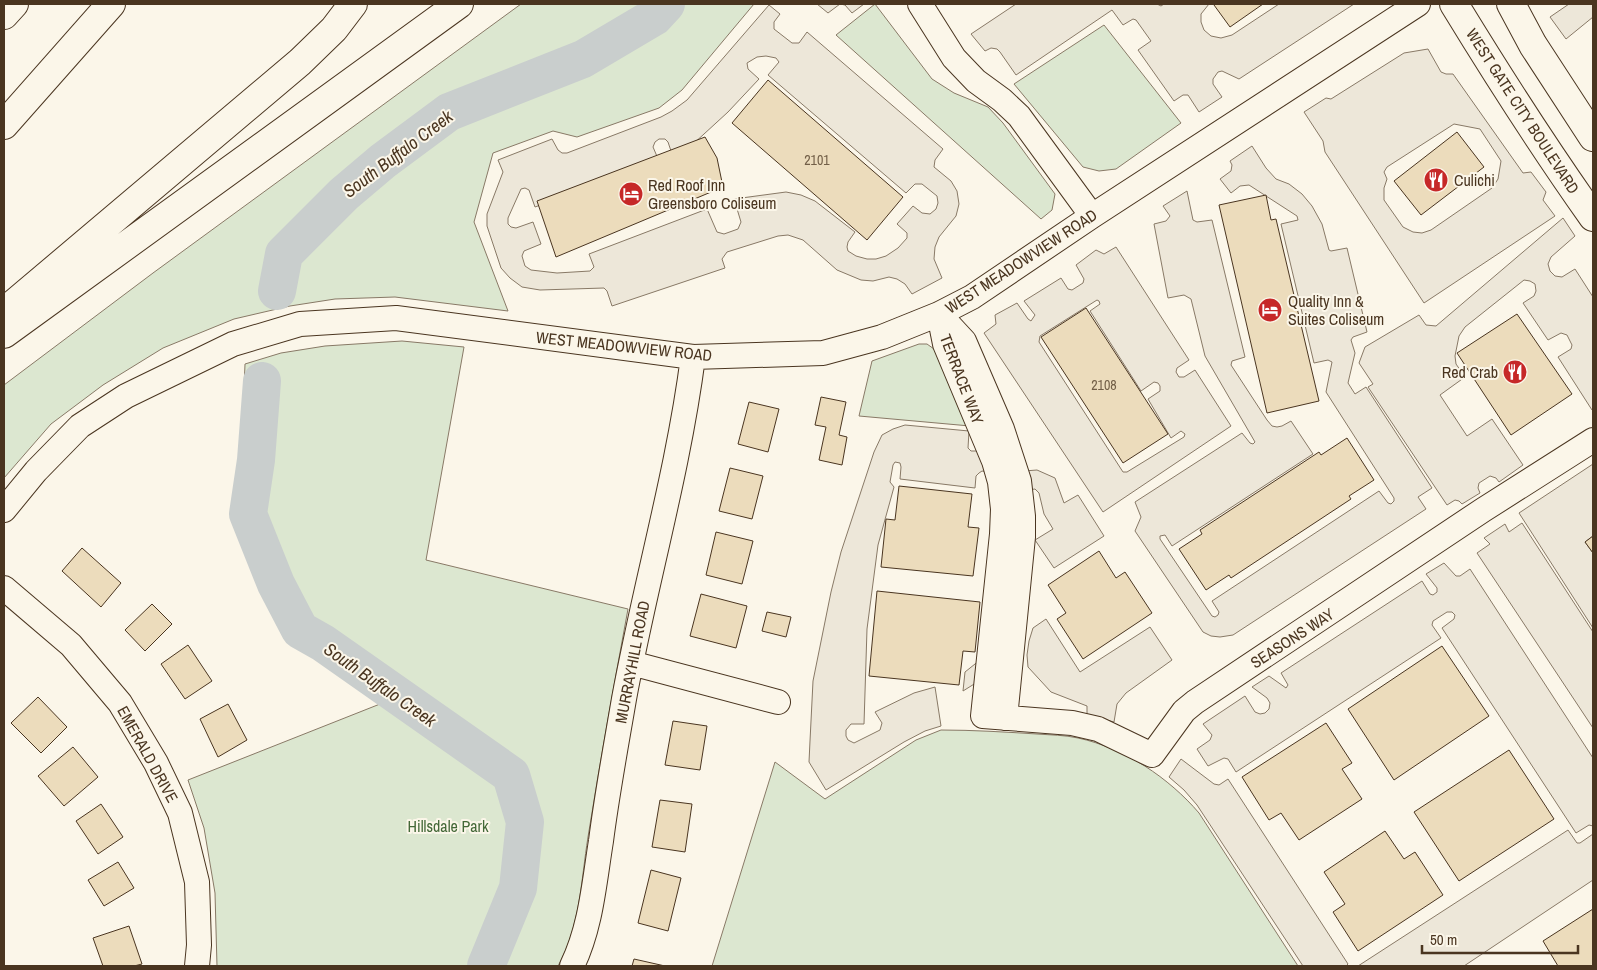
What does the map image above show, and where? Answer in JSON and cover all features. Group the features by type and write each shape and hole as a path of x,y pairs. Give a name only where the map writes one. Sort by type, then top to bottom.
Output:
{"main road":[{"path":"4,16 14,4"},
{"path":"4,125 111,4"},
{"path":"4,312 300,62 334,29 353,4"},
{"path":"4,334 459,4"},
{"name":"WEST GATE CITY BOULEVARD","path":"1454,4 1500,79 1562,174 1593,217"},
{"path":"1511,4 1533,45 1593,137"}],"street":[{"path":"920,4 954,58 976,81 1002,100 1019,116 1092,216"},
{"name":"WEST MEADOWVIEW ROAD","path":"4,510 36,471 80,426 126,396 233,344 300,324 396,318 693,357 823,353 882,337 939,314 972,297 1092,216 1418,4"},
{"name":"TERRACE WAY","path":"939,314 945,344 994,461 1000,482 1003,509 994,717"},
{"name":"MURRAYHILL ROAD","path":"572,966 584,937 593,898 602,831 631,663 673,478 687,408 693,357"},
{"name":"SEASONS WAY","path":"994,717 1072,723 1098,729 1152,755 1184,712 1195,702 1483,510 1593,440"},
{"name":"EMERALD DRIVE","path":"4,588 71,645 120,703 156,763 180,813 197,882 199,945 197,966"},
{"path":"631,663 778,702"}],"green space":[{"path":"521,4 754,4 682,90 659,108 577,137 553,131 493,153 474,222 508,311 395,297 335,299 290,306 234,319 163,348 103,385 51,424 4,478 4,385 153,273"},
{"path":"875,4 932,79 954,93 988,107 1003,123 1055,194 1052,210 1041,219 836,35"},
{"path":"1104,25 1181,123 1116,169 1099,171 1083,167 1014,84"},
{"name":"Hillsdale Park","path":"402,341 464,347 426,560 628,609 597,780 579,903 571,936 558,966 217,966 215,893 204,828 188,780 380,704 296,641 256,574 239,513 245,364 281,353 325,346"},
{"path":"919,344 927,344 934,349 970,426 859,416 872,361"},
{"path":"941,730 1073,737 1113,749 1145,766 1174,788 1199,813 1298,966 712,966 775,762 825,799 916,740"}],"shaded area":[{"path":"817,4 840,4 828,13"},
{"path":"840,4 864,4 852,13 845,5"},
{"path":"1016,4 1157,4 1161,6 1164,4 1209,4 1201,14 1201,22 1204,30 1211,36 1221,38 1232,35 1279,4 1354,4 1239,79 1222,71 1218,72 1213,79 1213,84 1222,97 1199,112 1188,95 1183,95 1174,101 1138,50 1151,41 1136,20 1133,19 1123,25 1112,10 1016,75 997,49 991,48 985,51 971,34"},
{"path":"1569,4 1593,4 1593,17 1566,39 1550,17"},
{"path":"769,5 780,14 774,22 774,29 792,43 799,43 807,32 943,149 935,160 934,167 951,181 957,191 959,204 956,216 939,237 935,247 934,259 942,278 912,294 905,284 897,279 889,277 873,281 861,280 837,270 803,240 788,235 778,236 727,252 722,259 725,268 612,306 607,291 604,288 540,290 522,287 510,278 501,268 487,226 487,214 503,172 498,160 552,139 558,150 562,153 567,153 661,117 687,100","holes":["757,57 776,58 779,62 768,75 906,193 915,184 922,184 937,196 938,203 936,209 930,214 922,213 913,206 897,224 907,233 907,238 898,248 886,256 876,259 856,256 848,251 847,247 855,232 815,201 801,195 786,192 734,199 741,222 738,229 724,234 717,232 707,209 589,254 594,267 590,271 557,273 531,270 525,266 522,256 524,251 541,244 533,222 516,228 508,224 508,218 521,189 529,190 535,207 659,161 653,147 659,139 665,139 668,142 672,154 692,145 728,112 759,79 748,69 747,63"]},
{"path":"1428,49 1441,72 1453,74 1523,173 1531,172 1546,192 1543,200 1555,216 1424,303 1325,152 1323,141 1304,112 1326,98 1331,99 1404,53","holes":["1454,124 1480,129 1501,161 1498,179 1492,188 1431,230 1422,233 1413,232 1403,227 1384,200 1384,188 1387,179 1384,172 1387,167"]},
{"path":"1252,146 1266,168 1276,179 1289,184 1302,194 1312,206 1322,224 1329,250 1347,248 1367,332 1353,337 1351,340 1355,353 1348,383 1355,394 1366,387 1432,488 1418,497 1426,509 1233,635 1220,637 1211,636 1203,632 1135,531 1141,517 1135,502 1242,433 1250,443 1253,444 1255,442 1205,356 1191,299 1184,295 1168,298 1154,224 1166,221 1170,216 1163,206 1187,191 1193,220 1197,222 1212,220 1245,357 1232,361 1231,365 1272,426 1282,426 1291,421 1313,454 1172,546 1165,535 1160,536 1160,539 1212,616 1215,617 1219,612 1212,601 1379,491 1388,503 1391,504 1394,501 1394,498 1326,392 1332,362 1328,360 1314,363 1281,224 1298,220 1297,216 1249,185 1240,186 1231,193 1220,179 1231,171 1232,165 1230,161"},
{"path":"1563,218 1575,236 1551,257 1548,264 1550,271 1555,276 1562,277 1575,269 1593,297 1593,409 1558,357 1571,349 1572,345 1567,335 1561,333 1548,340 1523,303 1534,296 1536,291 1535,284 1524,280 1465,327 1459,336 1455,356 1456,364 1465,377 1440,395 1467,436 1492,419 1523,465 1499,482 1496,478 1490,476 1479,483 1480,493 1462,504 1455,500 1447,505 1368,387 1373,384 1359,363 1365,347 1419,315 1426,325 1436,326"},
{"path":"1116,247 1189,360 1177,368 1176,372 1179,377 1184,377 1195,370 1231,426 1103,512 984,333 996,324 995,315 1017,303 1031,321 1035,315 1024,301 1061,278 1068,289 1072,290 1083,283 1084,279 1076,265 1096,250 1104,254","holes":["1097,300 1100,304 1090,311 1141,391 1154,382 1160,386 1160,391 1148,399 1171,438 1181,431 1185,434 1184,437 1127,472 1123,472 1039,342 1040,336"]},
{"path":"905,425 969,431 968,448 971,451 977,451 980,448 987,472 982,471 976,476 975,488 900,479 900,463 895,462 893,465 890,482 894,487 878,545 867,629 864,724 851,724 846,730 846,736 848,740 854,743 880,730 882,723 875,712 914,693 935,687 941,726 925,731 904,742 826,790 809,762 813,681 831,592 841,552 874,452 882,435"},
{"path":"1593,464 1593,536 1585,542 1593,553 1593,628 1519,513"},
{"path":"1037,470 1055,478 1064,503 1078,495 1104,536 1054,568 1035,540 1053,529 1044,514 1039,493 1035,489 1028,490 1024,471"},
{"path":"1522,523 1593,632 1593,728 1477,553 1490,544 1484,538 1505,524 1509,532"},
{"path":"1444,563 1456,576 1460,576 1470,569 1593,758 1593,826 1589,825 1576,833 1442,628 1454,619 1455,615 1452,612 1447,612 1433,621 1432,625 1441,638 1236,772 1228,759 1224,758 1208,766 1197,749 1210,740 1212,735 1203,724 1245,696 1255,712 1265,713 1269,709 1270,703 1267,698 1252,687 1269,676 1286,688 1288,685 1281,673 1422,581 1430,594 1433,595 1437,592 1437,588 1426,574"},
{"path":"1046,619 1080,672 1150,627 1172,660 1126,693 1117,704 1114,722 1087,715 1087,706 1051,692 1028,667 1027,655 1033,628"},
{"path":"980,660 979,681 963,691 965,672"},
{"path":"1181,759 1214,784 1219,785 1228,779 1348,964 1346,966 1303,966 1197,805 1169,777"},
{"path":"1568,830 1577,843 1593,834 1593,880 1464,966 1358,966"}],"building":[{"path":"1215,4 1263,4 1230,27"},
{"name":"Red Roof Inn Greensboro Coliseum","path":"768,80 903,197 867,240 732,123"},
{"path":"1457,132 1484,167 1421,215 1394,181"},
{"name":"Red Roof Inn Greensboro Coliseum","path":"705,137 717,158 723,187 556,257 537,201"},
{"name":"Quality Inn & Suites Coliseum","path":"1266,195 1271,220 1276,219 1319,401 1267,413 1219,205"},
{"path":"1086,308 1168,434 1123,463 1041,337"},
{"path":"1517,314 1572,394 1511,435 1457,353"},
{"path":"821,397 846,402 839,435 847,437 842,465 819,460 826,427 815,425"},
{"path":"749,402 779,409 768,452 738,444"},
{"path":"1347,438 1374,480 1349,496 1351,499 1231,578 1229,575 1206,590 1179,549 1202,534 1200,530 1319,452 1321,455"},
{"path":"730,468 763,476 752,519 719,511"},
{"path":"899,486 972,494 968,527 979,528 973,576 881,567 886,519 895,520"},
{"path":"716,532 753,541 742,584 706,575"},
{"path":"1593,536 1593,553 1585,542"},
{"path":"82,548 121,583 101,607 62,571"},
{"path":"1099,551 1116,578 1125,572 1152,613 1083,659 1057,619 1066,613 1048,585"},
{"path":"877,591 980,602 975,652 963,651 959,685 869,676"},
{"path":"701,594 747,606 736,648 690,636"},
{"path":"152,604 172,624 145,651 125,630"},
{"path":"767,612 791,617 786,637 762,631"},
{"path":"188,645 212,681 185,699 161,664"},
{"path":"1442,646 1489,716 1394,780 1348,709"},
{"path":"38,697 67,727 41,753 11,723"},
{"path":"228,704 247,740 218,757 200,719"},
{"path":"673,721 707,726 700,770 665,765"},
{"path":"1326,723 1352,763 1342,769 1362,799 1299,840 1281,813 1269,820 1242,777"},
{"path":"73,747 98,777 64,806 38,776"},
{"path":"1509,750 1554,819 1459,881 1414,812"},
{"path":"660,800 692,804 685,852 652,847"},
{"path":"101,804 123,837 98,854 76,821"},
{"path":"1385,831 1404,859 1415,852 1443,895 1358,951 1333,912 1345,904 1324,872"},
{"path":"118,862 134,888 104,906 88,880"},
{"path":"651,870 681,878 668,931 638,923"},
{"path":"1593,909 1593,966 1558,966 1543,941"},
{"path":"129,926 142,964 134,966 103,966 93,938"},
{"path":"634,959 665,966 632,966"}],"waterway":[{"name":"South Buffalo Creek","path":"277,291 284,254 344,194 383,161 449,112 583,59 654,17 666,4"},
{"name":"South Buffalo Creek","path":"262,381 256,460 248,514 276,584 300,630 323,643 511,775 525,822 518,888 486,966"}],"place":[{"name":"Culichi","path":"1436,180"},
{"name":"Red Roof Inn Greensboro Coliseum","path":"631,194"},
{"name":"Quality Inn & Suites Coliseum","path":"1270,310"},
{"name":"Red Crab","path":"1515,372"}]}
